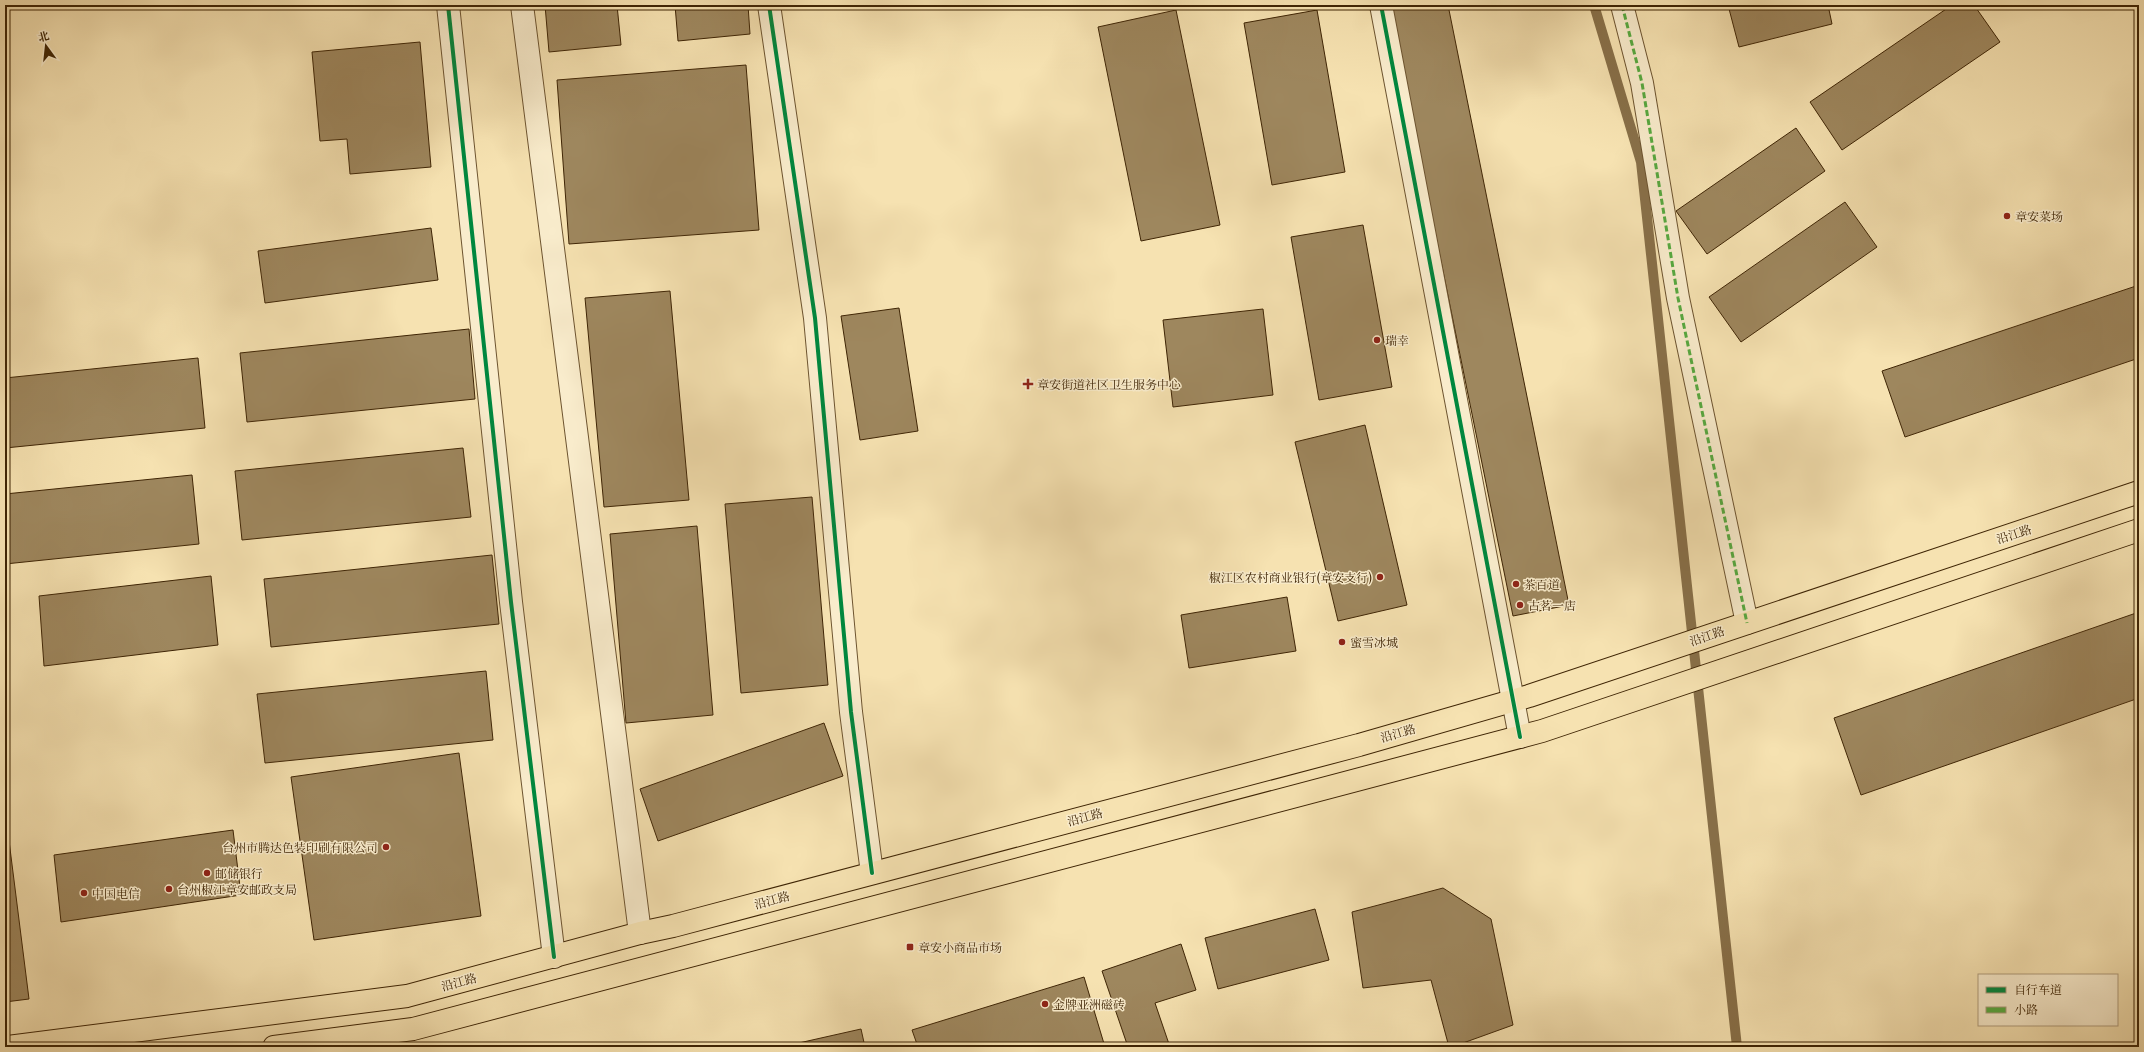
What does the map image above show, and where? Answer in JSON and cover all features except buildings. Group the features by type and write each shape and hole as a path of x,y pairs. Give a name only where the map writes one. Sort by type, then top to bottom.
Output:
{"main road":[{"name":"沿江路","path":"8,1047 407,996 640,933 673,926 1359,745 1521,698 2139,492"},
{"path":"274,1047 414,1029 1542,731 1719,670 2139,530"}],"street":[{"path":"448,5 511,602 554,957"},
{"path":"522,5 640,933"},
{"path":"769,5 815,318 851,712 872,873"},
{"path":"1381,5 1521,698 1520,737"},
{"path":"1622,5 1642,83 1678,298 1747,623"}],"waterway":[{"path":"1594,5 1641,162 1737,1047"}],"marked path":[{"path":"1622,5 1642,83 1678,298 1747,623"}],"cycle path":[{"path":"448,5 511,602 554,957"},
{"path":"769,5 815,318 851,712 872,873"},
{"path":"1381,5 1520,737"}],"place":[{"name":"章安菜场","path":"2007,216"},
{"name":"瑞幸","path":"1377,340"},
{"name":"章安街道社区卫生服务中心","path":"1028,384"},
{"name":"椒江区农村商业银行(章安支行)","path":"1380,577"},
{"name":"茶百道","path":"1516,584"},
{"name":"古茗一店","path":"1520,605"},
{"name":"蜜雪冰城","path":"1342,642"},
{"name":"台州市腾达色装印刷有限公司","path":"386,847"},
{"name":"邮储银行","path":"207,873"},
{"name":"台州椒江章安邮政支局","path":"169,889"},
{"name":"中国电信","path":"84,893"},
{"name":"章安小商品市场","path":"910,947"},
{"name":"金牌亚洲磁砖","path":"1045,1004"}]}
